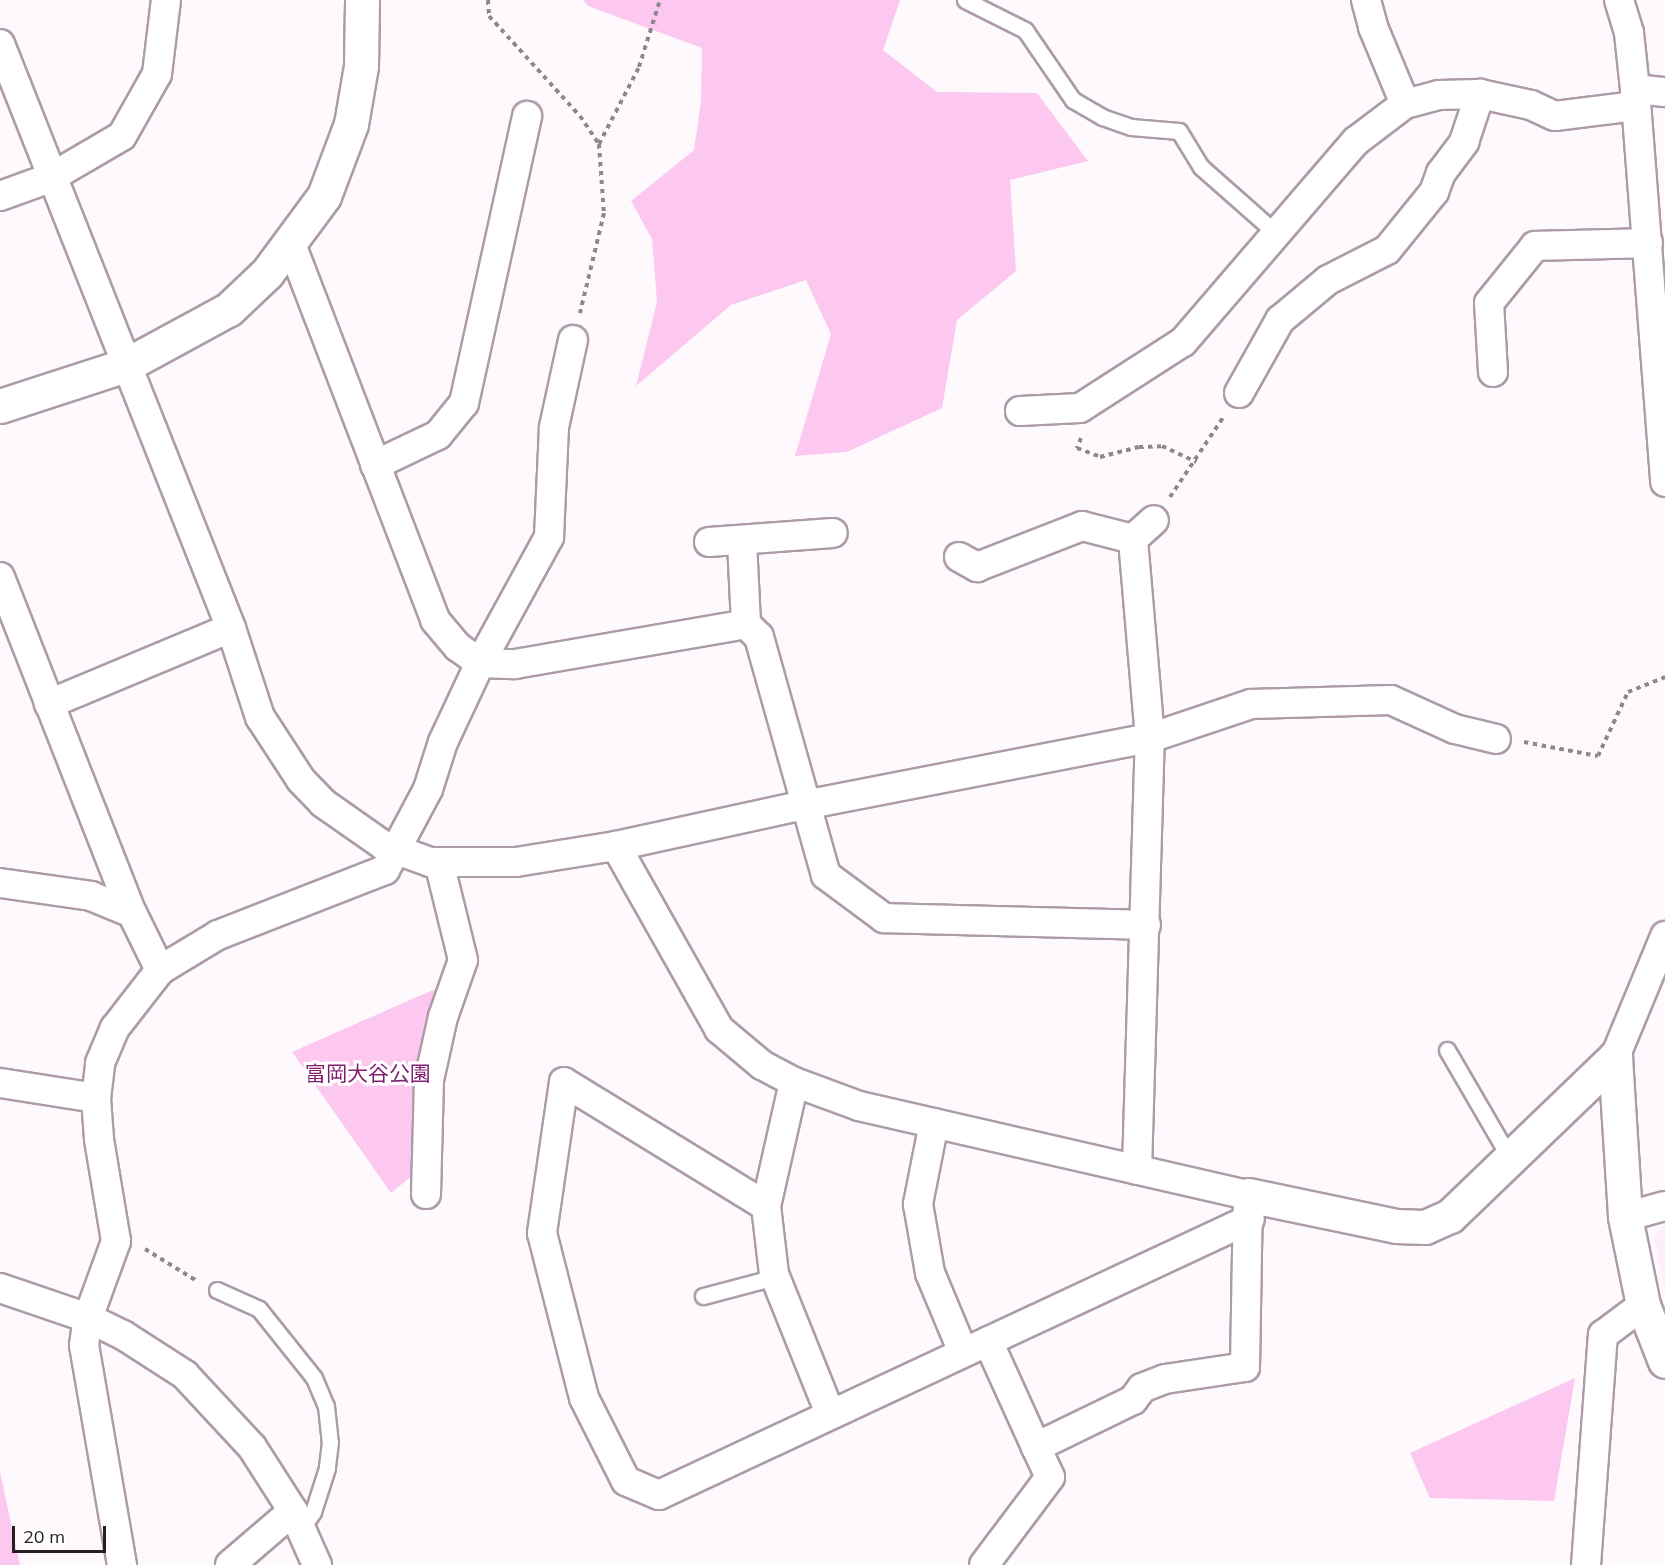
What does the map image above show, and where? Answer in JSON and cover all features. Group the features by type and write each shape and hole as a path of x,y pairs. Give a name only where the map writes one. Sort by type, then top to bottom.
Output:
{"street":[{"path":"0,195 50,178 122,136 157,74 166,0"},
{"path":"0,406 126,365 229,309 267,273 291,244 324,196 351,124 361,66 362,0"},
{"path":"1366,0 1373,27 1405,104"},
{"path":"1619,0 1629,33 1662,408 1665,482"},
{"path":"0,44 50,178 231,628 260,717 301,780 323,803 396,852 439,862 516,862 616,846 804,805 1150,738 1251,704 1391,700 1455,729 1496,739"},
{"path":"1020,411 1080,408 1183,342 1278,235 1356,141 1405,104 1439,95 1480,94 1531,105 1555,116 1665,92"},
{"path":"1239,393 1280,320 1328,280 1387,250 1434,192 1441,173 1464,142 1480,94"},
{"path":"375,465 438,435 464,403 527,116"},
{"path":"1493,372 1489,303 1534,246 1648,243"},
{"path":"291,244 435,620 458,647 480,663 515,664 746,624"},
{"path":"122,1565 84,1345 88,1318 130,1245 96,1098 100,1063 115,1028 160,970 218,935 385,870 428,789 443,742 480,663 549,537 554,427 573,340"},
{"path":"1133,538 1154,520"},
{"path":"959,557 977,567 1082,526 1133,538"},
{"path":"709,542 742,542 833,533"},
{"path":"1133,538 1150,738 1137,1170"},
{"path":"742,542 746,624 759,637 804,805 826,875 885,918 1146,925"},
{"path":"0,577 132,913 160,970"},
{"path":"50,704 231,628"},
{"path":"616,846 719,1029 762,1065 794,1082 859,1106 1137,1170 1249,1207 1396,1226 1425,1227 1450,1216 1511,1160 1615,1057 1665,936"},
{"path":"426,1194 429,1080 443,1017 463,960 439,862"},
{"path":"0,883 91,896 132,913"},
{"path":"1615,1057 1625,1217 1643,1305 1665,1361"},
{"path":"766,1206 564,1082 542,1233 584,1398 626,1480 659,1495 975,1347 1249,1207"},
{"path":"794,1082 766,1206 775,1277 830,1413"},
{"path":"0,1083 96,1098"},
{"path":"934,1124 918,1204 930,1273 1036,1447 1050,1477 984,1565"},
{"path":"1625,1217 1665,1206"},
{"path":"1036,1447 1133,1400 1142,1388 1165,1379 1245,1367 1249,1207"},
{"path":"0,1288 88,1318 123,1335 184,1376 252,1447 297,1520 317,1565"},
{"path":"1586,1565 1603,1335 1643,1305"},
{"path":"230,1565 297,1520"}],"lane":[{"path":"965,0 1025,30 1073,100 1102,117 1131,127 1179,131 1201,167 1278,235"},
{"path":"1447,1050 1511,1160"},
{"path":"703,1296 775,1277"},
{"path":"217,1290 259,1309 314,1378 326,1406 330,1442 327,1468 313,1512 297,1520"}],"path":[{"path":"488,0 489,16 552,86 599,144"},
{"path":"573,340 604,213 599,144 639,67 660,0"},
{"path":"544,94 552,86"},
{"path":"1154,520 1196,462 1239,393"},
{"path":"1083,453 1100,457 1139,447 1162,446 1196,462"},
{"path":"1550,745 1598,756 1628,693 1665,677"},
{"path":"130,1245 170,1261 201,1284"}],"shaded area":[{"path":"1665,1224 1665,1293 1654,1238"}],"green space":[{"path":"583,0 900,0 883,50 937,92 1037,93 1088,161 1010,180 1016,271 957,320 942,408 847,452 795,456 831,334 806,280 731,305 636,386 657,302 652,239 631,201 694,150 701,101 702,48 588,6"},
{"name":"富岡大谷公園","path":"435,989 418,1067 414,1174 391,1193 292,1052"},
{"path":"1575,1378 1554,1501 1430,1498 1410,1453"},
{"path":"0,1472 20,1565 0,1565"}]}
